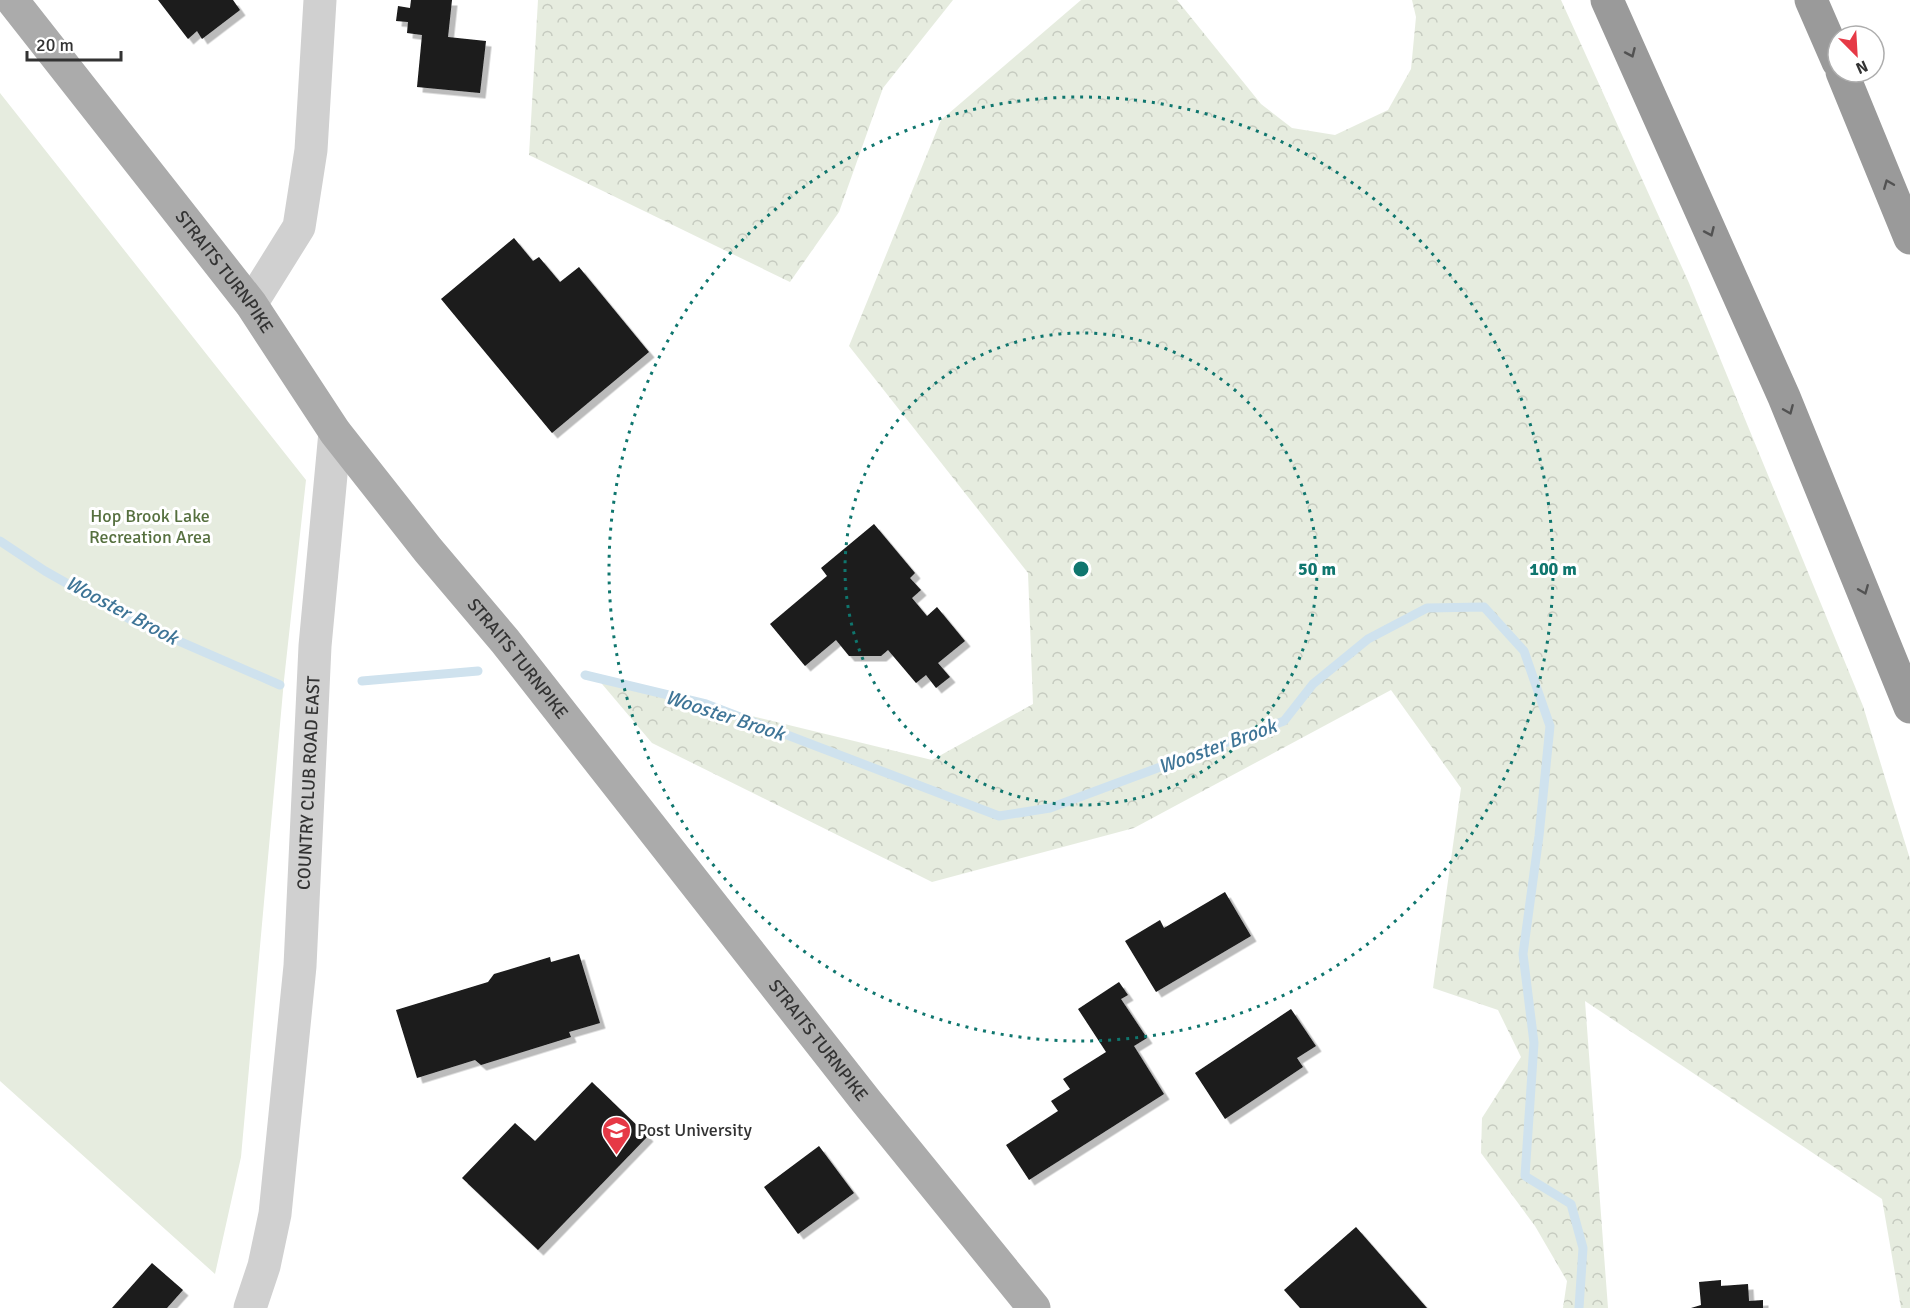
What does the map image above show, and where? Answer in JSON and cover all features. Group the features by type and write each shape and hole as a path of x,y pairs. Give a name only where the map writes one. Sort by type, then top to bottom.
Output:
{"highway":[{"path":"1607,0 1788,407 1910,707"},
{"path":"1811,0 1826,34"},
{"path":"1847,84 1910,238"}],"main road":[{"name":"STRAITS TURNPIKE","path":"12,0 250,304 335,432 428,550 505,641 866,1101 1034,1308"}],"street":[{"path":"250,304 299,227 311,150 320,0"},
{"name":"COUNTRY CLUB ROAD EAST","path":"250,1308 272,1234 300,966 315,646 335,432"}],"green space":[{"path":"538,0 953,0 883,88 839,212 790,282 529,155"},
{"path":"1081,0 1177,0 1261,104 1292,128 1335,135 1388,110 1411,69 1416,17 1412,0 1561,0 1689,283 1863,706 1910,859 1910,1308 1901,1308 1882,1199 1585,1001 1608,1308 1563,1308 1567,1281 1535,1226 1481,1153 1482,1118 1521,1057 1498,1010 1433,988 1461,788 1391,690 1134,828 932,882 652,743 597,678 932,760 1033,704 1028,573 849,346 941,120"},
{"name":"Hop Brook Lake Recreation Area","path":"0,93 306,480 284,680 241,1157 215,1274 0,1081"}],"building":[{"path":"158,0 233,0 240,10 202,39 197,31 188,39"},
{"path":"411,0 452,0 448,37 486,41 480,93 417,87 422,35 407,33 408,22 396,21 398,6 410,8"},
{"path":"514,238 533,261 539,257 560,282 579,267 649,352 552,433 441,299"},
{"path":"874,524 915,573 910,578 921,590 912,598 927,616 937,607 965,641 938,663 950,677 936,688 926,675 916,683 888,650 881,656 849,656 836,640 805,666 770,624 827,576 821,568"},
{"path":"1225,892 1251,936 1156,992 1125,941 1160,920 1164,928"},
{"path":"579,954 600,1023 569,1032 571,1037 481,1065 475,1060 417,1078 396,1010 488,982 494,974 550,957 551,962"},
{"path":"1119,982 1128,995 1121,999 1147,1038 1134,1046 1164,1094 1029,1180 1006,1145 1058,1111 1051,1101 1070,1089 1063,1079 1106,1052 1078,1009"},
{"path":"1291,1009 1316,1046 1297,1058 1303,1067 1225,1119 1195,1073"},
{"path":"592,1082 648,1136 538,1250 462,1178 515,1123 535,1141"},
{"path":"819,1146 854,1193 798,1234 764,1187"},
{"path":"1356,1227 1427,1308 1300,1308 1284,1290"},
{"path":"152,1263 183,1290 167,1308 112,1308"},
{"path":"1721,1280 1721,1286 1748,1284 1749,1301 1763,1300 1763,1308 1691,1308 1701,1305 1699,1282"}],"waterway":[{"name":"Wooster Brook","path":"0,541 45,571 135,622 280,685"},
{"name":"Wooster Brook","path":"585,675 706,704 999,816 1050,808 1284,721 1313,684 1368,639 1427,608 1484,607 1524,651 1550,726 1539,836 1523,954 1534,1043 1525,1176 1571,1204 1583,1248 1579,1308"},
{"name":"Wooster Brook","path":"362,681 478,671"}],"place":[{"name":"Post University","path":"616,1156"}]}
